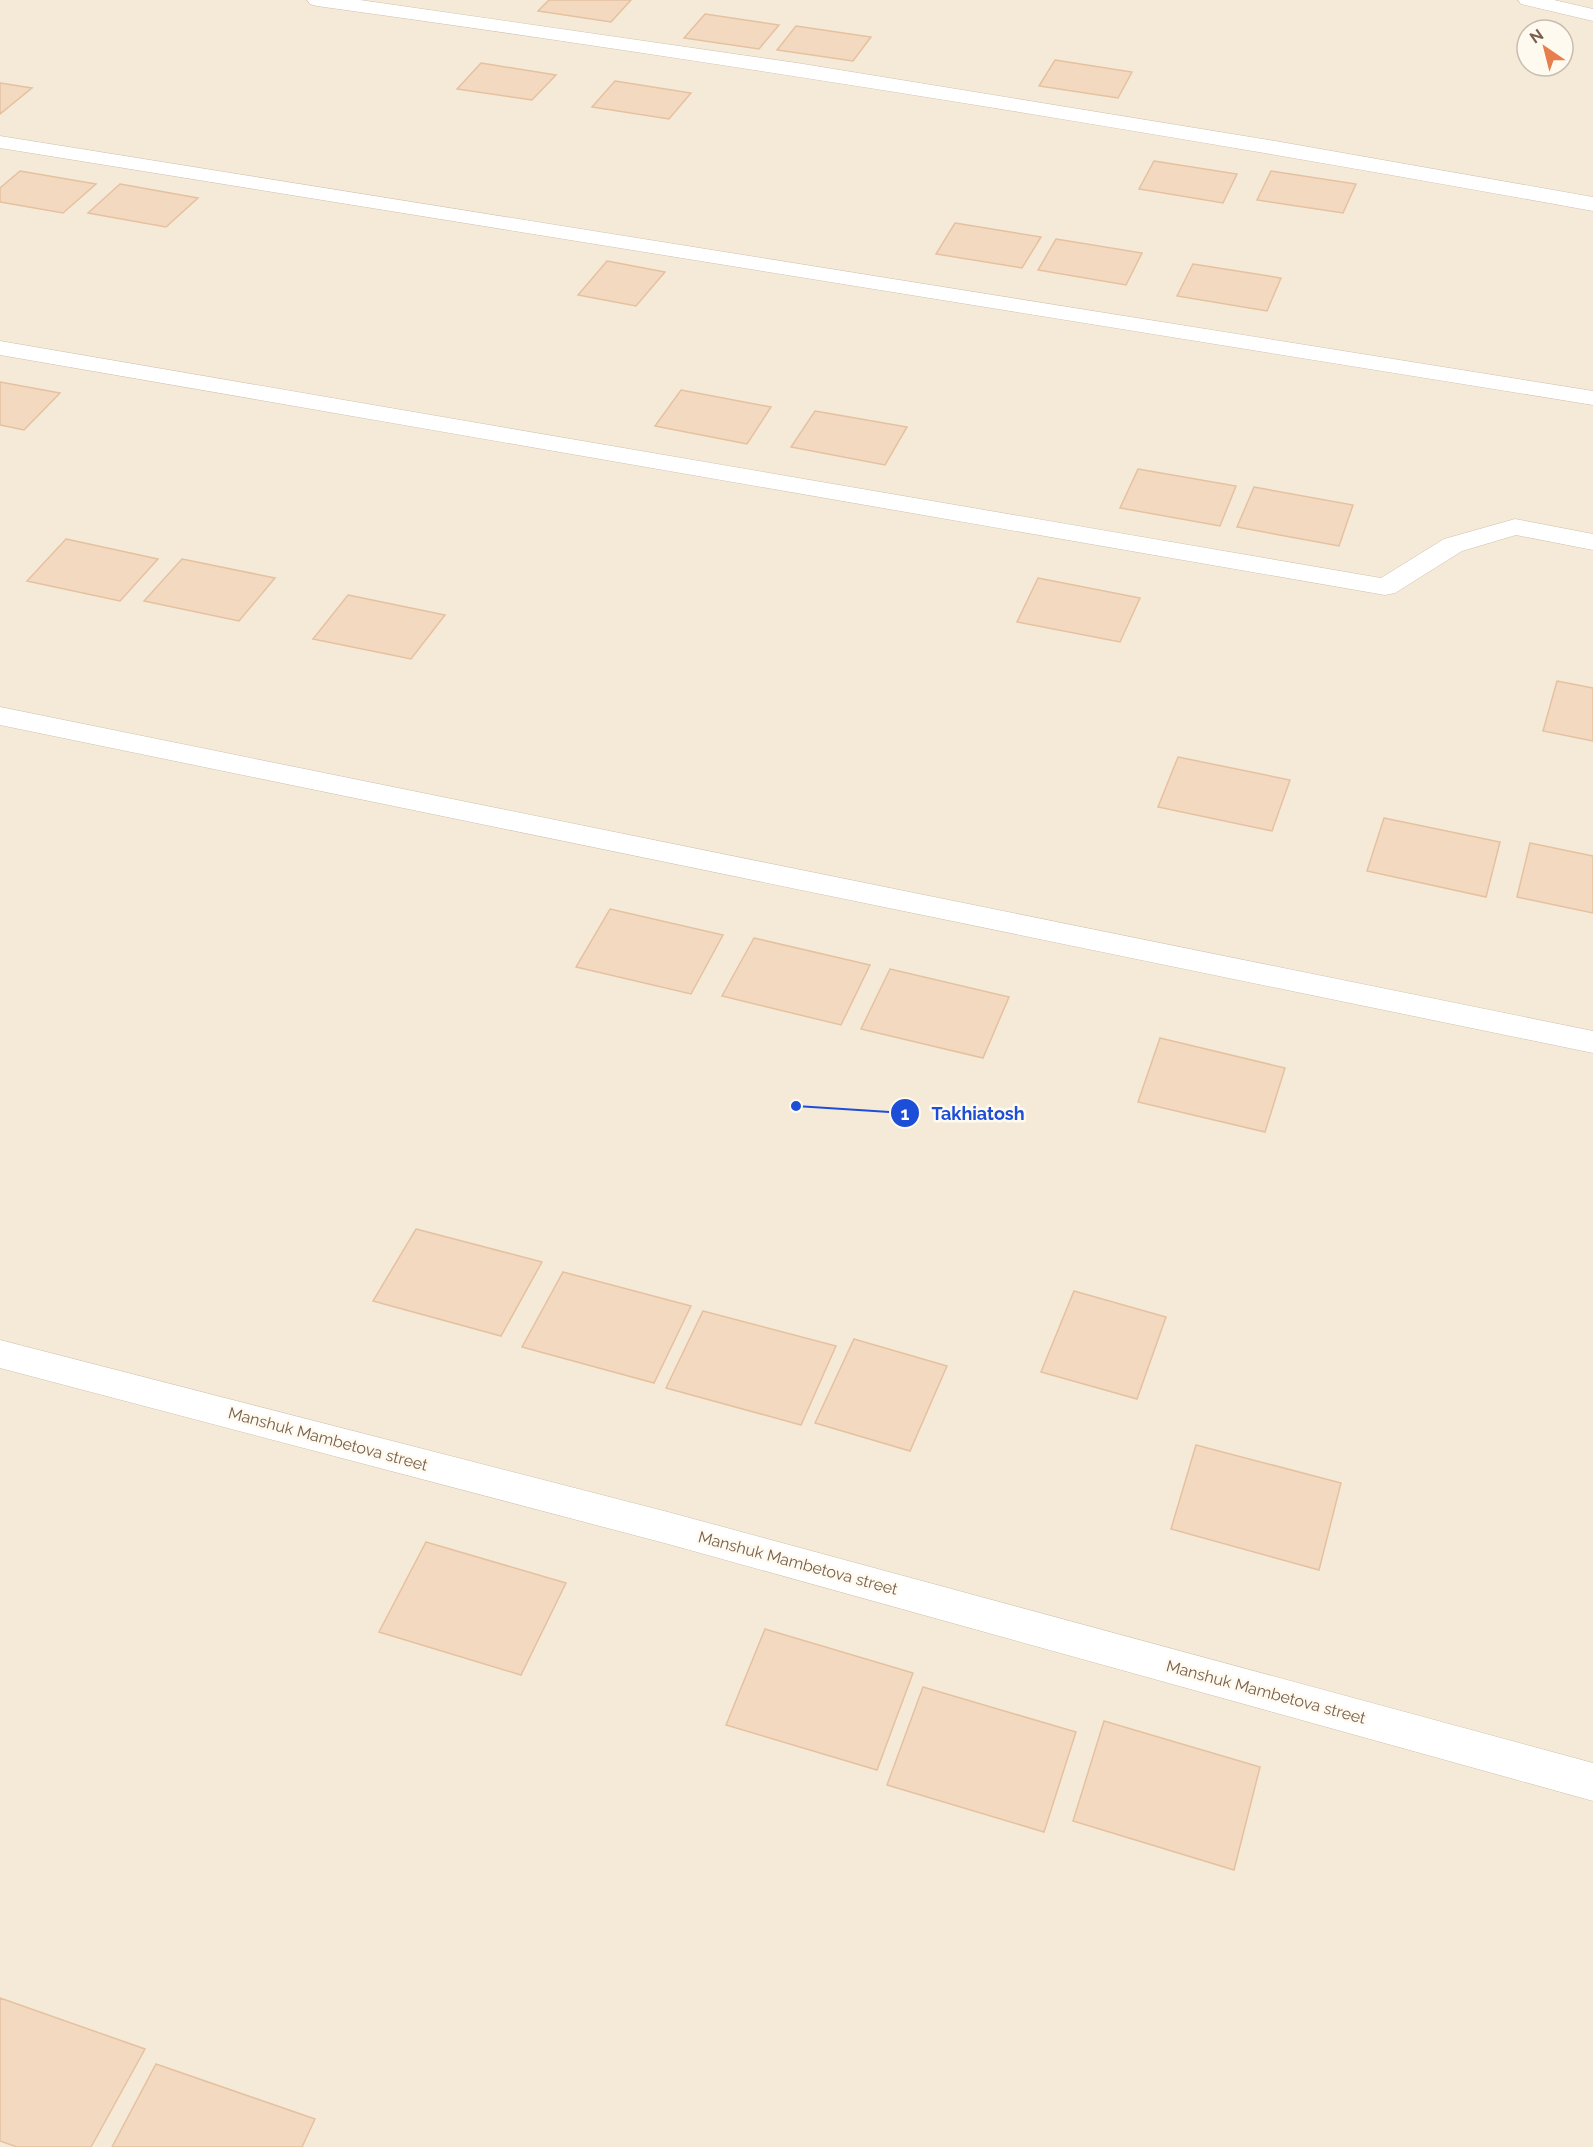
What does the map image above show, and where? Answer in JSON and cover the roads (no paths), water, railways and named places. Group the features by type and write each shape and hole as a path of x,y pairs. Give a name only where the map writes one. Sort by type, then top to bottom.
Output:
{"street":[{"path":"317,0 488,23 1299,150 1593,204"},
{"path":"1528,0 1593,15"},
{"path":"0,142 1593,398"},
{"path":"0,348 1385,588 1453,545 1515,527 1593,542"},
{"path":"0,716 1593,1042"},
{"name":"Manshuk Mambetova street","path":"0,1354 668,1528 1593,1782"}],"place":[{"name":"Takhiatosh","path":"796,1106"}]}
